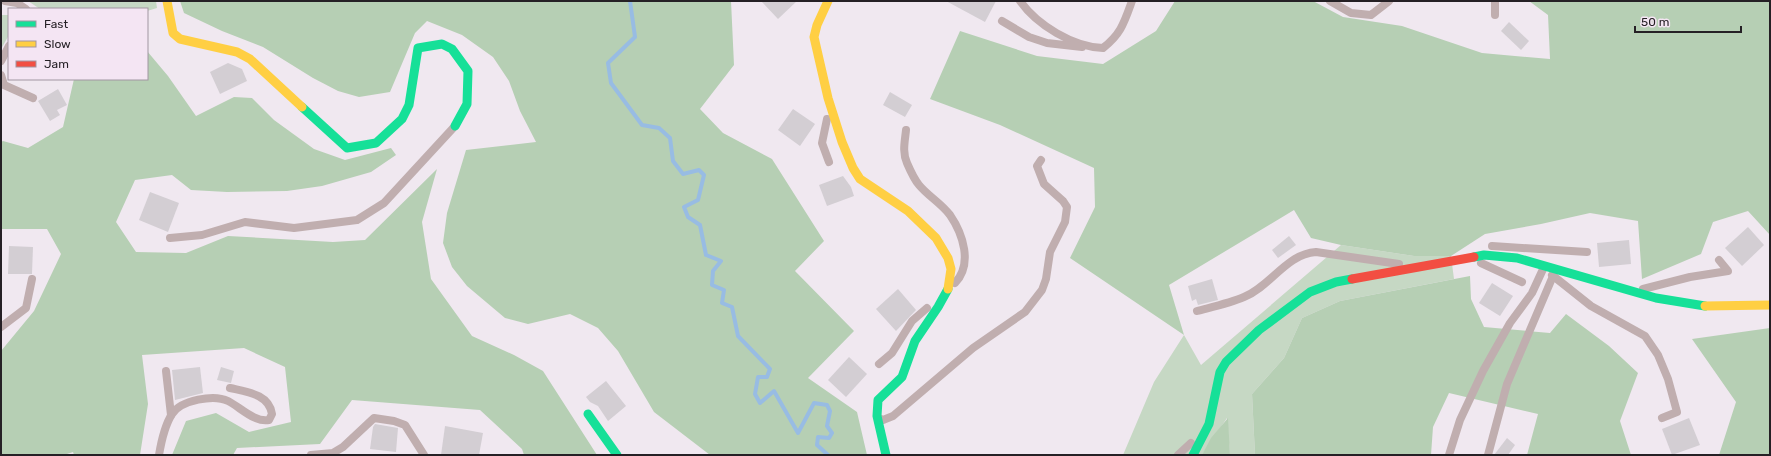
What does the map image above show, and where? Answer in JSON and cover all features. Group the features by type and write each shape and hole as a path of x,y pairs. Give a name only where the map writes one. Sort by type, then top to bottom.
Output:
{"street":[{"path":"828,1 816,25 814,37 838,136 856,174 867,186 890,198 919,220 933,234 944,251 951,268 950,283 945,294 915,342 900,380 881,396 877,403 878,418 886,455"},
{"path":"167,3 173,33 180,39 237,52 250,59 347,148 376,143 402,119 409,105 418,48 442,44 452,50 468,71 467,104 456,126"},
{"path":"1192,455 1209,424 1220,372 1226,362 1259,330 1310,292 1336,282 1426,267 1484,255 1506,256 1656,298 1709,307 1770,305"},
{"path":"588,414 617,455"}],"lane":[{"path":"5,1 17,3 24,8"},
{"path":"1020,1 1034,17 1061,34 1089,48"},
{"path":"1002,21 1029,37 1047,43 1089,48 1103,48 1114,39 1123,28 1132,1"},
{"path":"1330,1 1351,13 1371,15 1389,1"},
{"path":"1494,15 1495,1"},
{"path":"1,61 8,48"},
{"path":"1,75 4,85 33,98"},
{"path":"829,162 822,143 830,106"},
{"path":"170,238 202,235 245,222 294,228 357,220 384,203 456,126"},
{"path":"878,364 892,353 912,321 945,294 962,276 966,260 962,238 950,215 919,184 906,162 904,149 906,130"},
{"path":"878,418 883,420 893,416 973,348 1025,312 1042,290 1046,279 1050,252 1065,222 1067,207 1064,201 1044,184 1037,166 1041,160"},
{"path":"1484,255 1492,246 1587,252"},
{"path":"1197,311 1245,297 1259,288 1282,268 1307,252 1426,267"},
{"path":"1464,259 1482,263 1522,282"},
{"path":"1635,291 1690,277 1728,271 1719,260"},
{"path":"1449,455 1460,420 1483,371 1510,323 1532,293 1544,266 1553,276 1591,306 1645,336 1658,355 1668,380 1677,412 1662,418"},
{"path":"1488,455 1507,384 1553,276"},
{"path":"1,327 26,308 32,279"},
{"path":"159,455 171,415 166,371"},
{"path":"171,415 176,410 196,400 219,397 241,408 258,420 269,420 272,414 267,401 255,394 230,388"},
{"path":"1178,455 1192,442 1213,408"},
{"path":"311,455 333,453 374,418 394,421 405,425 424,455"}],"green space":[{"path":"28,1 156,1 157,8 148,11 148,8 38,8"},
{"path":"180,1 731,1 734,65 700,109 723,133 772,159 824,241 795,271 854,331 808,378 857,412 867,455 710,455 654,412 618,351 598,328 570,314 528,324 505,318 467,286 452,267 443,243 447,213 466,150 536,142 520,111 509,81 493,57 462,35 427,21 415,33 390,92 359,97 338,91 313,78 263,47 222,31 184,13"},
{"path":"1175,1 1313,1 1343,17 1402,26 1482,53 1550,59 1548,15 1529,1 1770,1 1770,235 1748,211 1713,222 1701,254 1642,279 1638,221 1590,213 1485,234 1451,256 1414,256 1341,245 1311,238 1294,210 1169,285 1184,335 1070,258 1095,207 1094,168 1000,125 930,99 960,31 1037,56 1103,64 1156,31"},
{"path":"1,15 8,15 8,37 1,49"},
{"path":"148,52 168,76 196,116 234,97 252,98 274,120 314,149 345,160 391,148 396,155 371,172 322,186 287,191 227,192 191,190 172,175 135,180 116,222 136,252 186,253 228,236 333,242 365,240 437,169 422,222 431,279 472,336 514,355 543,371 597,455 524,455 522,449 480,410 352,400 320,444 237,448 233,455 172,455 186,421 216,413 249,432 291,422 285,367 244,348 142,355 148,404 140,455 74,455 73,452 64,455 1,455 1,351 34,311 61,254 47,229 1,229 1,142 3,141 28,148 63,127 74,80 148,80"},
{"path":"1341,245 1414,256 1451,256 1454,279 1340,301 1302,318 1284,358 1252,394 1255,455 1230,455 1227,418 1202,455 1123,455 1154,382 1184,335 1201,365"},
{"path":"1470,276 1471,299 1484,327 1550,333 1566,314 1609,346 1638,373 1620,421 1631,455 1527,455 1538,414 1449,393 1433,427 1431,455 1255,455 1252,394 1284,358 1302,318 1340,301"},
{"path":"1770,328 1770,455 1719,455 1736,402 1692,339"},
{"path":"1228,418 1230,455 1202,455 1211,438"}],"building":[{"path":"761,1 797,1 778,19"},
{"path":"946,1 996,1 985,22"},
{"path":"1509,22 1529,41 1521,50 1501,31"},
{"path":"228,63 242,69 247,81 220,94 210,72"},
{"path":"58,89 67,105 57,110 60,115 50,121 38,101"},
{"path":"890,92 912,105 905,117 883,105"},
{"path":"793,109 815,124 800,146 778,130"},
{"path":"843,176 851,187 854,196 827,206 819,185"},
{"path":"150,192 179,203 168,232 139,220"},
{"path":"1748,227 1764,245 1742,266 1725,248"},
{"path":"1289,236 1296,245 1278,258 1272,250"},
{"path":"1629,240 1631,264 1599,267 1597,243"},
{"path":"9,246 33,247 32,274 8,274"},
{"path":"1212,279 1218,300 1198,305 1196,299 1192,301 1188,286"},
{"path":"1492,283 1513,296 1500,316 1479,303"},
{"path":"898,289 916,310 896,331 876,309"},
{"path":"849,357 867,374 846,397 828,380"},
{"path":"200,367 203,393 175,400 172,370"},
{"path":"221,367 234,371 231,383 217,380"},
{"path":"606,381 626,406 608,421 598,406 590,402 586,397"},
{"path":"1689,418 1700,445 1672,455 1662,429"},
{"path":"375,424 398,428 396,452 370,449 373,427"},
{"path":"445,426 483,433 479,455 441,455"},
{"path":"1507,438 1515,445 1508,455 1494,455"}],"waterway":[{"path":"630,1 635,37 608,63 611,83 642,125 659,128 670,138 673,161 683,174 699,170 704,175 698,200 684,207 688,217 700,225 706,255 721,261 713,271 712,285 724,290 722,303 732,307 738,336 770,369 767,377 758,377 755,394 760,403 774,391 798,433 814,403 827,405 830,411 827,426 832,433 829,438 818,437 817,445 828,455"}],"traffic: fast":[{"path":"302,107 347,148 376,143 402,119 409,105 418,48 442,44 452,49 468,71 467,104 455,126"},
{"path":"1474,257 1484,255 1517,258 1656,298 1705,306"},
{"path":"1193,455 1209,424 1220,372 1226,362 1259,330 1310,292 1336,282 1352,279"},
{"path":"886,455 877,416 878,400 902,377 915,341 938,307 948,289"},
{"path":"588,414 617,455"}],"traffic: slow":[{"path":"167,1 173,33 180,39 237,52 250,59 302,107"},
{"path":"828,1 817,25 814,37 828,98 842,142 853,168 860,179 908,211 936,238 948,258 951,269 948,289"},
{"path":"1705,306 1770,305"}],"traffic: jam":[{"path":"1352,279 1474,257"}]}
